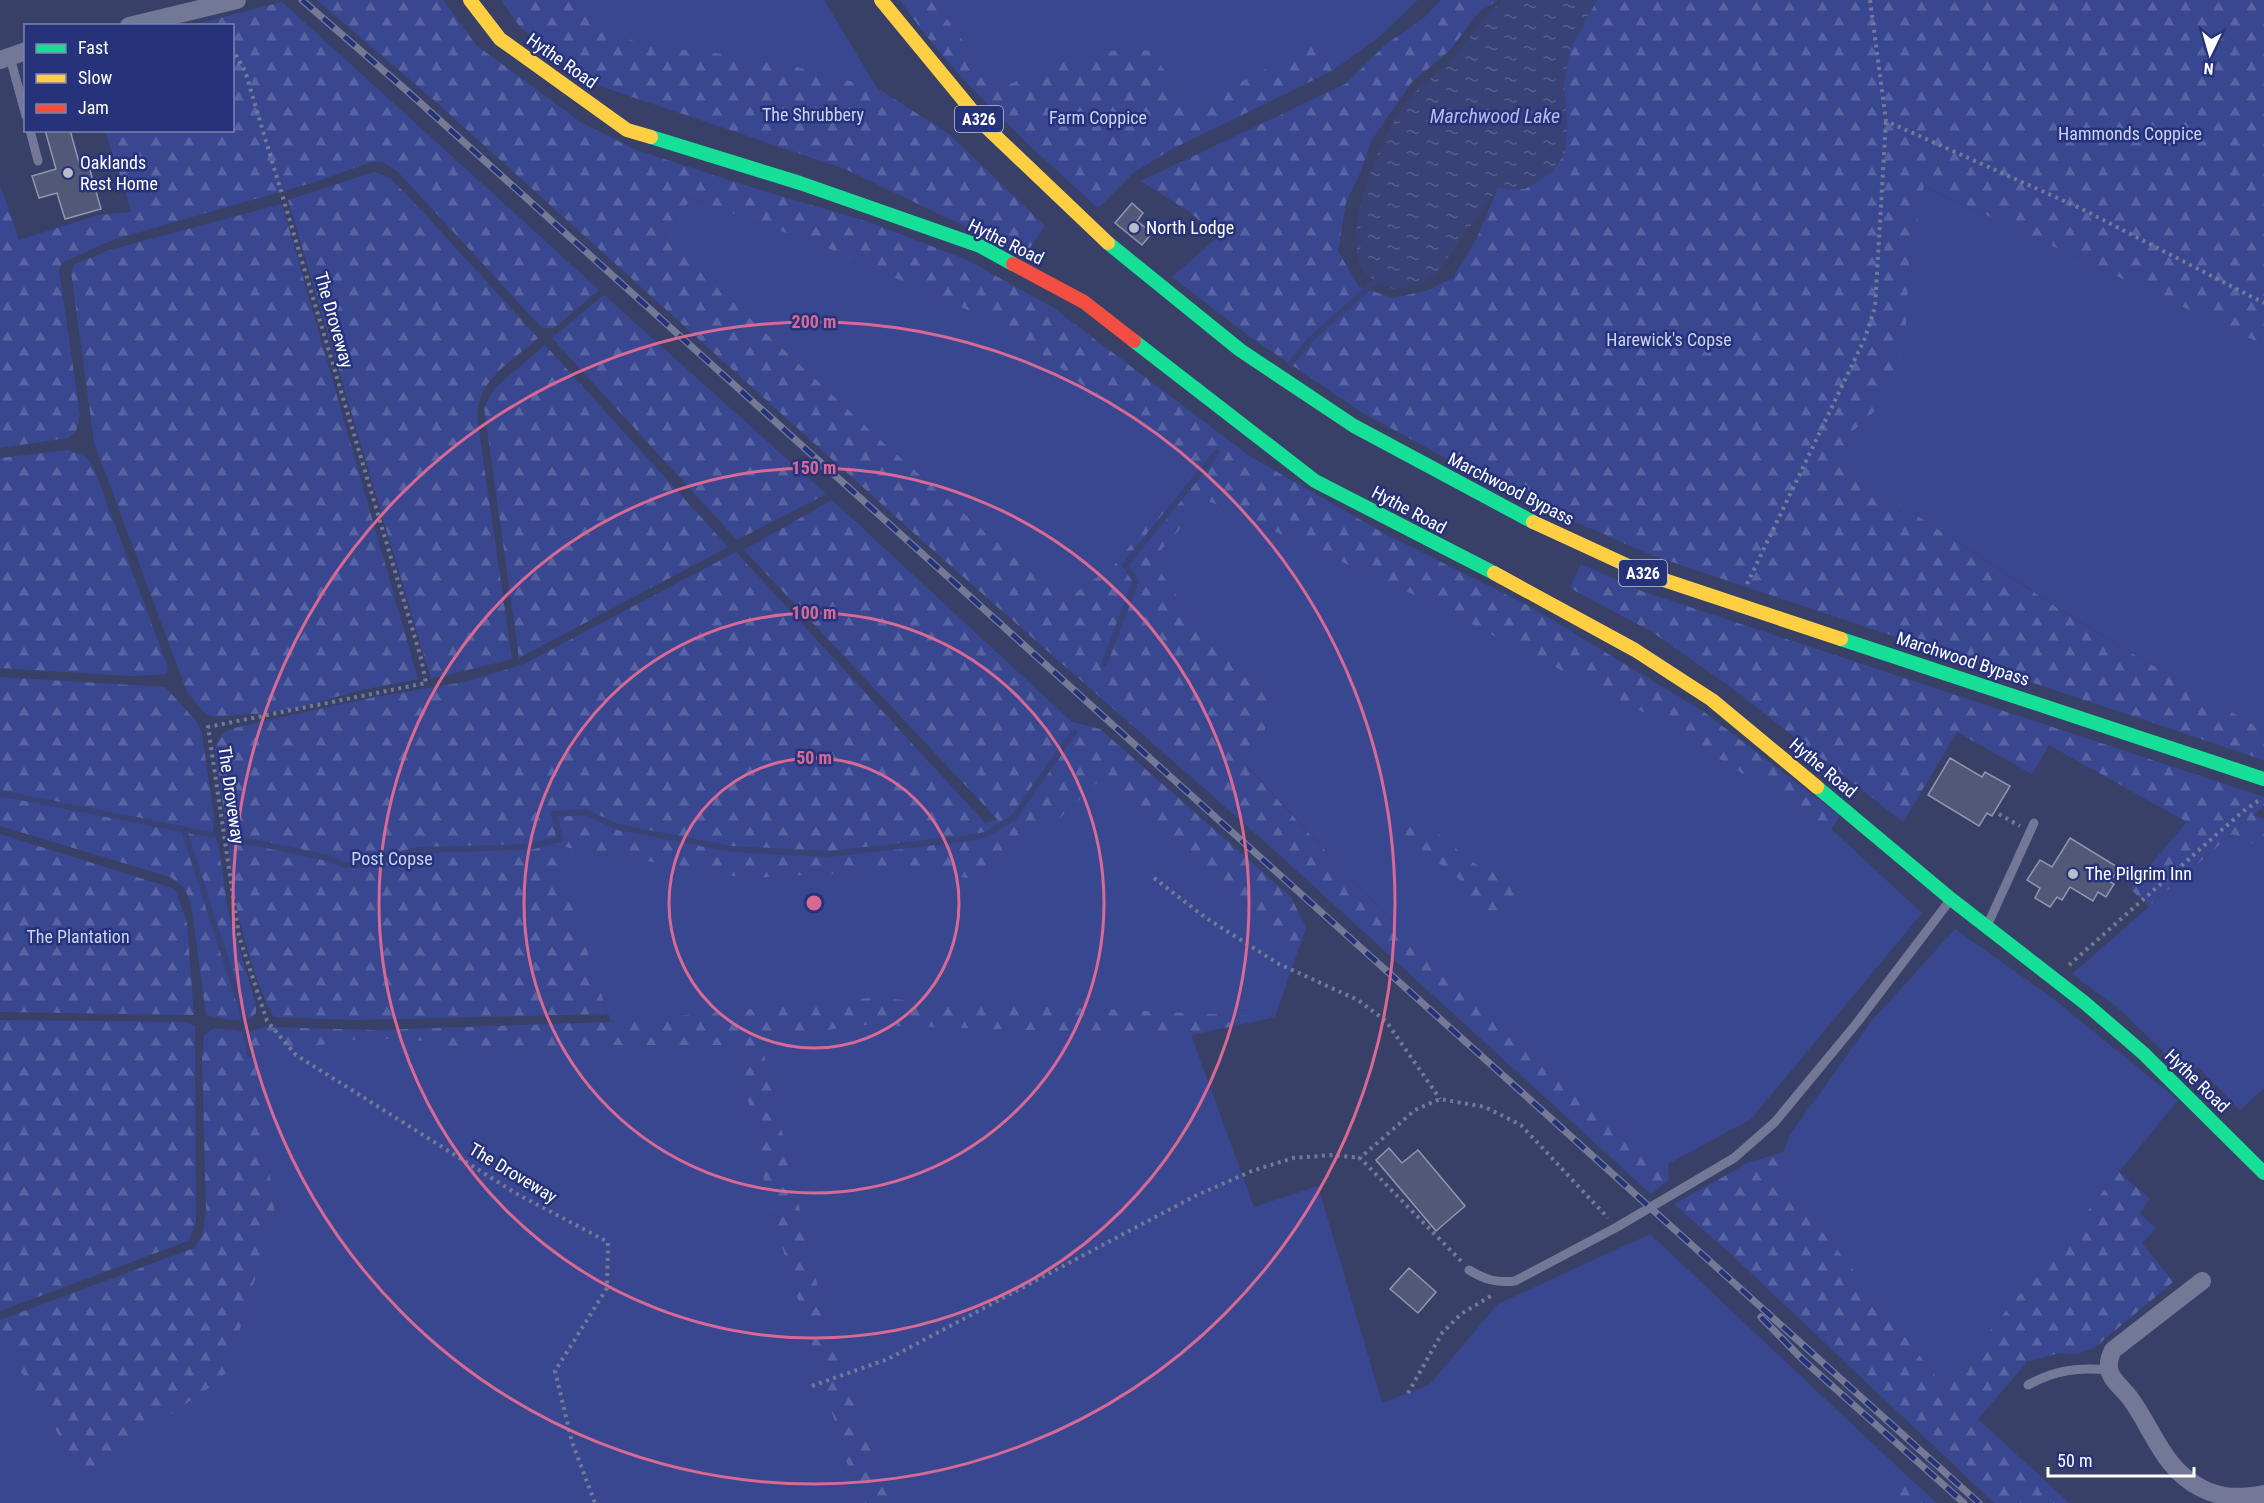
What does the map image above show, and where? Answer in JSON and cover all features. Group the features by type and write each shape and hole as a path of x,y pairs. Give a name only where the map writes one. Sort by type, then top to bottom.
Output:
{"street":[{"path":"137,24 237,0"},
{"name":"Hythe Road","path":"470,0 500,39 627,130 800,183 980,246 1084,302 1315,481 1558,606 1635,650 1712,700 1951,899 2054,978 2143,1053 2264,1173"},
{"name":"Marchwood Bypass","path":"881,0 984,125 1082,220 1240,350 1354,426 1505,509 1646,574 2264,779"},
{"path":"2202,1281 2113,1350 2109,1359 2109,1370 2130,1398 2164,1456 2181,1475 2219,1496 2240,1500 2264,1494"}],"lane":[{"path":"12,56 24,107"},
{"path":"31,132 38,161"},
{"path":"1987,926 2031,827"},
{"path":"1469,1269 1497,1283 1515,1281 1617,1227 1734,1158 1775,1122 1856,1024 1951,899"},
{"path":"2028,1385 2045,1376 2065,1370 2084,1368 2109,1370"}],"path":[{"path":"1738,604 1774,522 1865,338 1875,307 1886,121 1870,0"},
{"name":"The Droveway","path":"234,52 245,71 421,658 426,682 208,727 238,936 267,1021 296,1055 517,1194 608,1242 607,1288 555,1371 572,1442 595,1503"},
{"path":"1886,121 2082,209 2264,303"},
{"path":"2054,978 2242,812 2264,798"},
{"path":"1999,814 2031,827"},
{"path":"1154,878 1206,918 1279,964 1358,1000 1386,1021 1440,1099"},
{"path":"1360,1158 1415,1110 1440,1099 1485,1107 1521,1125 1617,1227"},
{"path":"812,1386 888,1359 1195,1196 1252,1171 1293,1158 1333,1155 1360,1158 1469,1269"},
{"path":"1408,1394 1442,1333 1461,1314 1515,1281"}],"green space":[{"path":"317,0 443,0 476,45 582,123 636,150 869,222 967,260 1052,307 1251,457 1387,535 1529,606 1704,712 1840,816 1831,829 1649,715 1408,592 1206,500 1152,560 1196,623 1278,702 1247,767 1433,965 1668,1164 1669,1180 1651,1194 1272,848 927,545 437,103","holes":["691,198 827,248 1006,327 1193,469 1114,565 1064,601 888,447 664,238"]},
{"name":"The Shrubbery","path":"501,0 568,0 619,36 651,46 766,59 877,88 949,134 1045,226 1025,255 845,169 585,81 520,27"},
{"path":"568,0 824,0 877,88 766,59 651,46 619,36"},
{"name":"Farm Coppice","path":"900,0 933,0 999,89 1054,65 1111,51 1151,51 1190,108 1319,42 1332,71 1174,148 1134,172 1098,208 968,84 921,29"},
{"path":"933,0 1418,0 1378,38 1332,71 1319,43 1190,108 1151,51 1037,72 999,89"},
{"name":"Harewick's Copse","path":"1441,0 1498,0 1479,12 1450,50 1411,83 1371,141 1361,171 1346,202 1338,251 1359,287 1394,298 1429,290 1453,278 1477,238 1498,188 1525,189 1551,173 1567,124 1564,86 1570,49 1597,0 2264,0 2264,345 1924,186 1909,264 1905,344 1878,408 1851,433 1844,455 1854,474 2076,620 2264,731 2264,760 1651,555 1510,493 1361,412 1249,336 1172,277 1219,236 1188,211 1141,181 1347,83 1385,45 1425,17"},
{"path":"282,2 599,290 554,328 542,328 399,173 384,162 371,162 315,182 112,240 62,263 59,271 80,415 76,431 67,438 0,448 0,185 19,240 98,215 132,212 105,132 234,132 234,24 196,24"},
{"path":"374,172 390,178 538,338 498,372 490,382 483,392 477,417 512,659 431,679 288,200"},
{"path":"1923,186 2264,345 2264,731 2077,620 1854,474 1844,455 1851,433 1878,408"},
{"path":"690,198 827,248 1006,327 1193,469 1114,565 1064,601 888,447 664,239"},
{"path":"282,204 418,679 361,690 300,707 266,713 215,717 207,715 187,692 94,442 71,272 75,264 113,249"},
{"path":"604,295 826,494 737,540 552,338"},
{"path":"545,345 728,547 519,658 484,407 494,389"},
{"path":"68,450 86,457 94,469 167,665 167,674 131,676 0,668 0,458"},
{"name":"Post Copse","path":"832,500 1072,722 1100,729 1291,897 1306,928 1298,950 1102,778 1060,818 974,879 915,870 746,878 552,845 608,1014 354,1020 274,1017 249,955 235,900 229,853 231,836 226,827 215,747 223,733 234,728 375,697 465,682 524,664 736,552 985,823 998,820 744,550"},
{"path":"1206,500 1408,592 1649,715 1831,829 1922,913 1751,1119 1668,1164 1433,965 1247,766 1278,702 1196,623 1152,560"},
{"path":"1581,564 1644,592 2264,797 2264,806 2253,815 2264,819 2264,849 2232,834 2149,906 2130,889 2187,822 2049,745 2032,774 1957,732 1903,822 1728,685 1652,632 1570,588"},
{"path":"0,677 165,687 197,722 202,734 214,817 213,831 218,843 228,910 256,1005 256,1013 250,1019 229,1020 206,1015 191,903 184,887 170,877 0,826"},
{"path":"1102,778 1298,950 1275,1017 868,998 611,1022 551,845 746,878 915,870 974,879 1060,818"},
{"path":"1406,812 1418,818 1477,865 1514,878 1517,895 1508,911 1486,910 1468,894 1459,879 1399,832 1399,820"},
{"name":"The Plantation","path":"0,834 175,889 187,923 194,1015 0,1012"},
{"path":"2232,834 2264,849 2264,1088 2240,1110 2198,1067 2188,1075 2119,1009 2072,974"},
{"path":"1955,929 2047,994 2178,1100 1944,1387 1777,1172 1789,1136 1870,1023"},
{"path":"868,998 1275,1017 1191,1035 859,1025 761,1041 830,1339 891,1503 859,1503 768,1200 737,1045 619,1045 465,1050 427,1041 366,1038 309,1047 279,1047 255,1063 275,1213 227,1372 210,1387 83,1475 0,1337 0,1320 194,1248 202,1236 206,1209 202,1058 204,1036 214,1028 248,1032 265,1027 375,1030 611,1022"},
{"path":"0,1020 185,1022 195,1026 196,1223 188,1241 0,1311"},
{"path":"859,1025 1191,1035 1254,1207 1318,1186 1382,1403 1429,1385 1498,1304 1650,1234 1906,1475 1896,1503 891,1503 830,1339 761,1041"},
{"path":"366,1038 427,1041 465,1050 619,1045 737,1045 768,1200 859,1503 0,1503 0,1337 227,1372 275,1213 255,1063 279,1047 309,1047"},
{"path":"1784,1152 1777,1172 1944,1387 2119,1172 2149,1198 2140,1214 2156,1228 2142,1243 2173,1282 2094,1348 2077,1354 2059,1353 2027,1362 1978,1419 2069,1503 1994,1503 1732,1255 1674,1204 1750,1162"},
{"path":"1906,1475 1937,1503 1896,1503"}],"water":[{"name":"Marchwood Lake","path":"1503,0 1597,0 1570,49 1564,86 1567,124 1565,154 1551,173 1523,189 1498,188 1438,271 1423,283 1396,290 1368,275 1358,256 1356,235 1360,210 1376,158 1398,114 1409,99 1450,61"}],"building":[{"name":"Oaklands Rest Home","path":"46,132 71,132 80,166 88,163 101,209 65,219 57,193 39,198 32,176 56,169"},
{"name":"North Lodge","path":"1132,203 1143,213 1137,221 1152,233 1142,245 1115,223"},
{"path":"1950,758 1982,777 1985,772 2010,786 1992,816 1987,813 1979,826 1928,795"},
{"name":"The Pilgrim Inn","path":"2070,838 2119,868 2110,882 2114,884 2106,897 2098,892 2093,901 2070,887 2062,900 2057,897 2050,907 2035,898 2040,888 2027,880 2040,860 2052,867"},
{"path":"1389,1148 1402,1163 1418,1150 1465,1206 1436,1231 1376,1160"},
{"path":"1409,1268 1436,1292 1418,1313 1390,1289"}],"waterway":[{"path":"1291,363 1310,340 1377,280"},
{"path":"1104,664 1136,581 1125,565 1217,452"},
{"path":"233,838 328,858 344,865 363,865 418,850 529,847 560,839 554,814 585,812 618,827 731,849 830,854 962,839 985,835 1013,818 1074,732"},
{"path":"0,793 212,835"},
{"path":"184,830 240,1004 250,1054"}],"railway":[{"path":"302,0 406,90 1979,1503"},
{"path":"1761,1317 1802,1359 1964,1503"}],"traffic: fast":[{"path":"651,137 800,183 980,246 1013,264"},
{"path":"1108,243 1240,350 1354,426 1533,522"},
{"path":"1134,341 1315,481 1494,573"},
{"path":"1841,639 2264,779"},
{"path":"1817,787 1951,899 2085,1003 2143,1053 2264,1173"}],"traffic: slow":[{"path":"470,0 500,39 627,130 651,137"},
{"path":"881,0 984,125 1108,243"},
{"path":"1533,522 1646,574 1841,639"},
{"path":"1494,573 1635,650 1712,700 1817,787"}],"traffic: jam":[{"path":"1013,264 1084,302 1134,341"}],"place":[{"name":"Oaklands Rest Home","path":"68,173"},
{"name":"North Lodge","path":"1134,228"},
{"name":"The Pilgrim Inn","path":"2073,874"}],"park label":[{"name":"Hammonds Coppice","path":"2130,134"}]}
